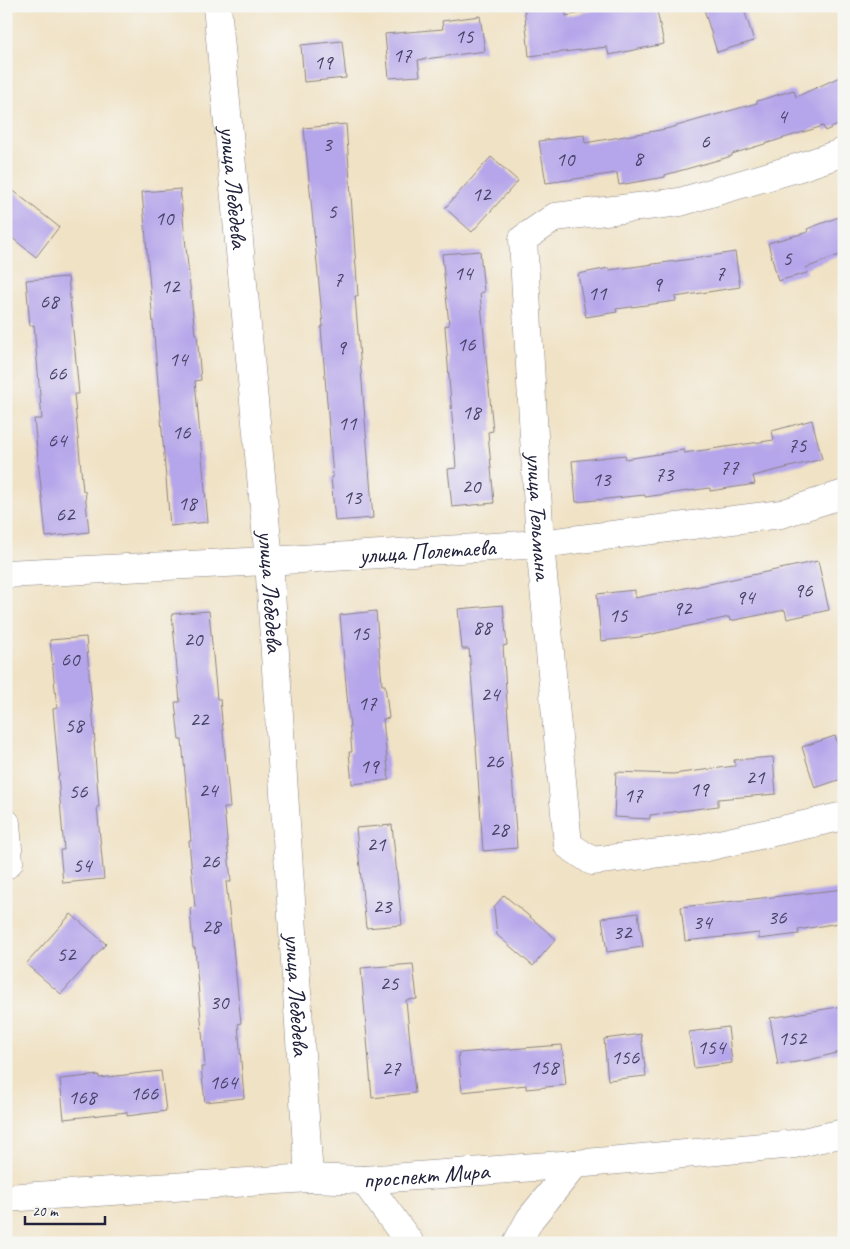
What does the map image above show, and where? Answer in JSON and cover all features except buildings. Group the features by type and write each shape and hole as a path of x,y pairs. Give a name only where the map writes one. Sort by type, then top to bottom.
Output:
{"street":[{"name":"улица Лебедева","path":"216,6 269,561 309,1178"},
{"name":"улица Тельмана","path":"844,152 800,167 680,202 555,217 523,239 540,544 568,845 592,861 702,848 844,816"},
{"name":"улица Полетаева","path":"6,574 269,561 540,544 781,514 844,494"},
{"path":"6,823 9,862 6,865"},
{"name":"проспект Мира","path":"6,1198 309,1178 364,1180 575,1164 794,1144 844,1133"},
{"path":"517,1243 530,1219 575,1164"},
{"path":"364,1180 410,1243"}]}
